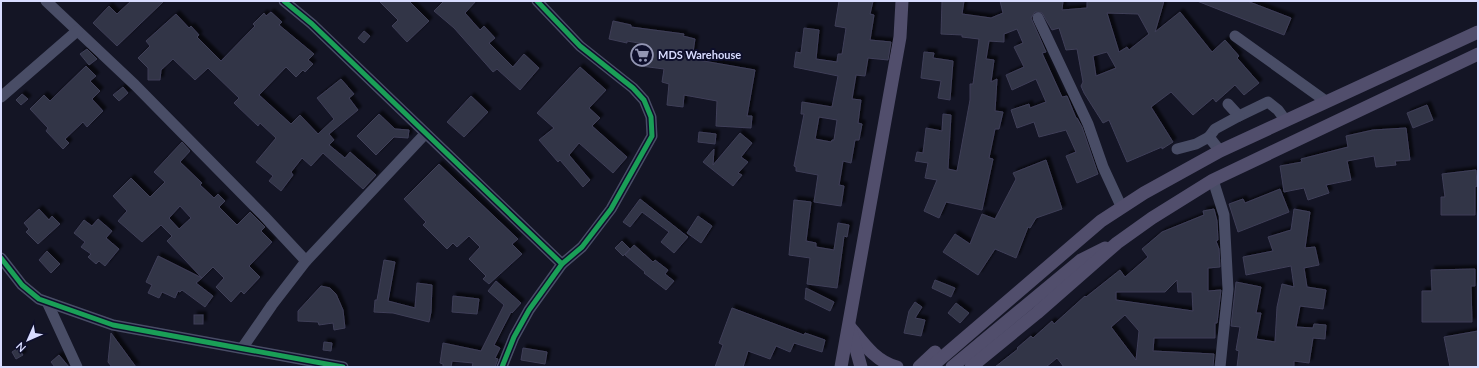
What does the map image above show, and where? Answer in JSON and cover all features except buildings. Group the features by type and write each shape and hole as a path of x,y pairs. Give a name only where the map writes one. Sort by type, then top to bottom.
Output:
{"main road":[{"path":"842,367 900,37 902,1"},
{"path":"920,367 1121,206 1220,151 1464,40 1478,32"},
{"path":"971,367 1037,313 1117,243 1152,218 1213,180 1475,56"},
{"path":"1364,86 1373,103"},
{"path":"952,367 1081,260 1094,252 1117,243"},
{"path":"850,327 861,367"},
{"path":"850,327 873,354 887,365 896,367"}],"street":[{"path":"46,1 135,85 264,216 306,262"},
{"path":"284,1 312,24 562,264"},
{"path":"502,367 514,337 529,310 562,264 582,247 611,209 652,136 651,117 644,100 633,88 580,46 537,1"},
{"path":"1038,18 1088,124 1103,167 1121,206"},
{"path":"1,97 77,31"},
{"path":"1235,36 1327,102"},
{"path":"1177,149 1196,144 1209,137 1215,129 1268,102 1278,110 1286,121"},
{"path":"1228,104 1239,116"},
{"path":"243,347 272,305 306,262 425,134"},
{"path":"1209,137 1220,151"},
{"path":"1213,180 1224,215 1228,289 1220,367"},
{"path":"1,258 30,293 48,304 113,325 243,347 343,367"},
{"path":"48,304 77,367"}],"cycle path":[{"path":"284,1 312,24 562,264"},
{"path":"502,367 514,337 529,310 562,264 582,247 611,209 652,136 651,117 644,100 633,88 580,46 537,1"},
{"path":"1,258 22,285 39,299 113,325 343,367"}],"place":[{"name":"MDS Warehouse","path":"642,55"}]}
